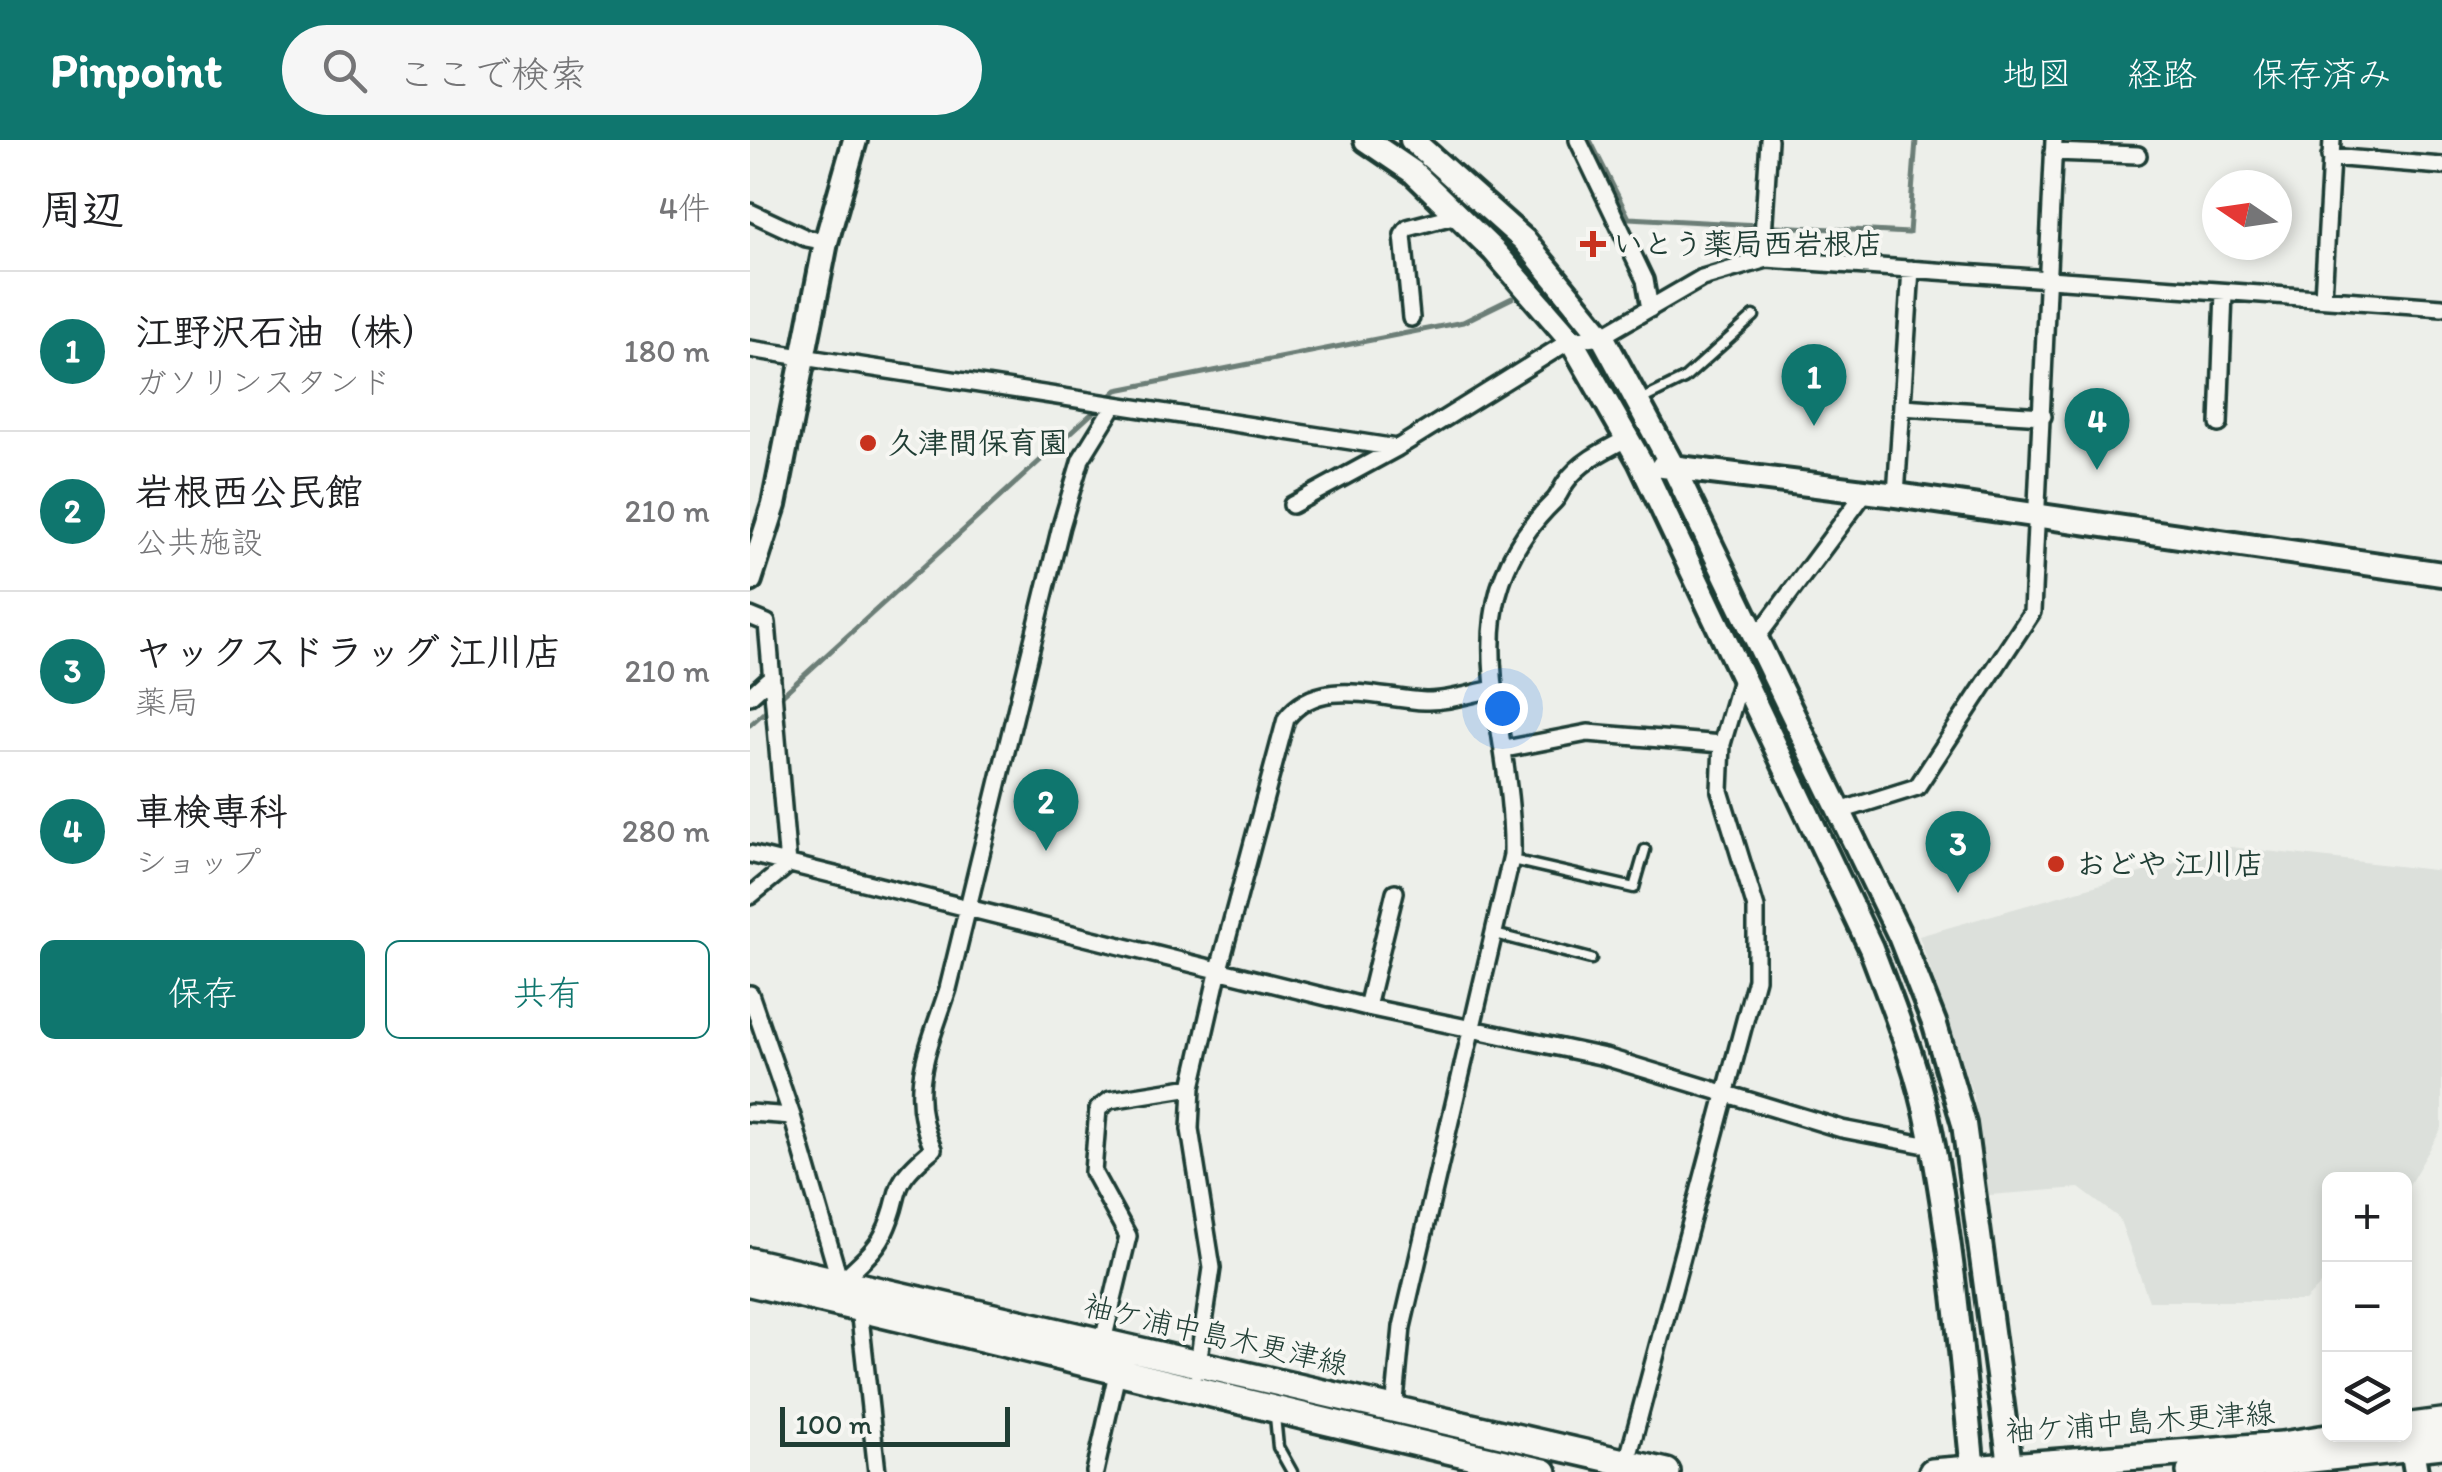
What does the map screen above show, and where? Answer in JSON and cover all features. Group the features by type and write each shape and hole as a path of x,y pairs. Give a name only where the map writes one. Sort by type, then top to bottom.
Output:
{"main road":[{"name":"袖ケ浦中島木更津線","path":"750,1261 1102,1340 1196,1376 1394,1411 1626,1466 1668,1472"},
{"path":"750,1282 1118,1369 1196,1376 1276,1412 1544,1472"},
{"path":"2410,1443 2442,1422"},
{"name":"袖ケ浦中島木更津線","path":"1932,1472 2322,1439"},
{"path":"2190,1472 2410,1443 2442,1445"}],"street":[{"path":"750,580 774,505 826,242 855,140"},
{"path":"1366,140 1412,172 1494,251 1571,340 1640,462 1871,948 1902,1031 1932,1142 1972,1469"},
{"path":"1412,140 1524,240 1602,336 1674,468 1900,936 1935,1025 1964,1124 2011,1468"},
{"path":"1578,140 1644,280 1650,309"},
{"path":"1767,258 1763,236 1769,140"},
{"path":"1840,811 1917,787 2027,622 2035,592 2054,146 2138,155"},
{"path":"2323,298 2331,148 2442,166"},
{"path":"750,212 806,238 826,242"},
{"path":"1411,318 1403,236 1408,228 1457,216"},
{"path":"1292,505 1396,448 1571,340 1602,336 1702,278 1767,258 2048,282 2442,307"},
{"path":"1896,494 1910,269"},
{"path":"2220,424 2224,292"},
{"path":"750,349 1396,448"},
{"path":"750,994 792,1116 840,1282 882,1239 894,1191 905,1172 933,1149 920,1119 918,1101 1061,526 1082,460 1113,406"},
{"path":"1902,407 2042,416"},
{"path":"1394,1411 1402,1327 1512,860 1513,805 1494,690 1494,601 1511,553 1566,481 1594,456 1628,438"},
{"path":"1640,462 1896,494 2442,574"},
{"path":"1755,640 1866,491"},
{"path":"750,616 767,623 788,864"},
{"path":"750,696 772,676"},
{"path":"1626,1466 1723,1090 1751,1006 1758,930 1720,791 1722,744 1741,678"},
{"path":"1196,1376 1212,1268 1190,1129 1192,1087 1280,734 1295,708 1328,692 1429,701 1494,690"},
{"path":"1505,750 1588,733 1722,744"},
{"path":"750,854 1367,1007 1605,1057 1842,1129 1920,1144 1932,1142"},
{"path":"750,896 788,864"},
{"path":"1367,1007 1395,892"},
{"path":"1102,1340 1128,1236 1092,1172 1098,1109 1110,1100 1192,1087"},
{"path":"750,1113 792,1116"},
{"path":"860,1308 877,1472"},
{"path":"1095,1472 1118,1369"}],"lane":[{"path":"1639,401 1684,379 1754,316"},
{"path":"1512,860 1634,888 1645,850"},
{"path":"1495,934 1591,959"},
{"path":"1276,1412 1278,1446 1292,1472"}],"shaded area":[{"path":"2231,847 2442,871 2442,1128 2412,1180 2412,1172 2322,1172 2322,1283 2305,1301 2149,1301 2119,1218 2079,1188 1989,1195 1974,1098 1919,936"}],"waterway":[{"path":"1590,140 1629,218 1909,233 1916,140"},
{"path":"1107,399 1117,390 1463,322 1512,298"},
{"path":"778,699 1099,407"},
{"path":"750,725 770,707"}],"place":[{"name":"いとう薬局西岩根店","path":"1593,244"},
{"name":"江野沢石油（株）","path":"1814,426"},
{"name":"久津間保育園","path":"868,443"},
{"name":"車検専科","path":"2097,470"},
{"name":"岩根西公民館","path":"1046,851"},
{"name":"おどや 江川店","path":"2056,864"},
{"name":"ヤックスドラッグ 江川店","path":"1958,893"}]}
